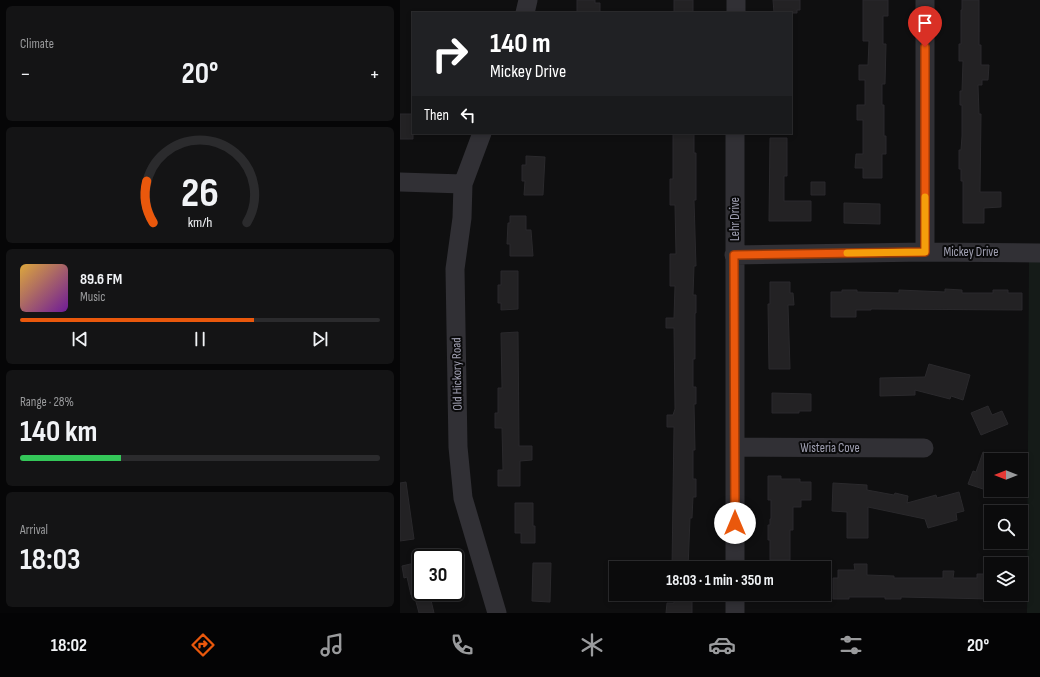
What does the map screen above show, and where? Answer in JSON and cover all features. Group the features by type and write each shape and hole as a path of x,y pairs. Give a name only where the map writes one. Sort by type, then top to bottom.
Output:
{"street":[{"path":"525,12 528,0"},
{"path":"736,0 736,12"},
{"path":"925,0 925,252"},
{"name":"Old Hickory Road","path":"482,134 463,184 462,218 455,269 458,447 463,498 497,613"},
{"name":"Lehr Drive","path":"735,134 735,561"},
{"path":"400,182 463,184"},
{"name":"Mickey Drive","path":"734,255 925,252 1040,253"},
{"name":"Wisteria Cove","path":"735,447 924,448"},
{"path":"734,613 735,601"}],"shaded area":[{"path":"1029,260 1040,261 1040,613 1027,613"}],"building":[{"path":"577,0 595,0 595,3 600,3 600,12 577,12"},
{"path":"674,0 693,0 693,12 674,12"},
{"path":"773,0 800,0 800,10 797,10 797,13 774,12"},
{"path":"863,0 888,0 888,16 883,16 883,44 886,44 885,84 882,84 882,105 884,105 884,136 886,136 886,154 882,154 882,178 863,178 863,168 855,168 856,154 863,154 863,120 857,120 857,105 865,105 865,80 859,80 859,65 868,65 869,41 863,41"},
{"path":"962,0 979,0 979,45 981,45 981,65 989,65 988,80 982,80 982,85 978,85 979,114 981,114 980,192 1001,192 1001,207 984,208 984,223 963,223 963,181 961,181 961,169 959,169 959,150 961,150 962,136 962,105 960,105 960,91 962,91 963,61 959,61 959,44 961,44"},
{"path":"400,114 412,114 413,139 400,139"},
{"path":"673,134 694,134 694,153 696,153 696,200 694,200 696,266 694,266 693,295 696,295 696,313 693,387 696,387 696,404 694,404 695,450 693,450 693,479 696,479 696,497 693,497 692,518 690,518 688,561 672,561 674,427 667,427 667,415 673,415 675,409 674,328 666,328 666,318 674,318 675,286 670,286 670,254 676,254 675,205 670,205 670,179 673,179"},
{"path":"770,138 787,138 787,176 784,176 784,201 811,201 811,221 769,221"},
{"path":"526,156 545,157 543,195 524,195 525,181 522,181 522,165 526,165"},
{"path":"811,182 825,182 825,195 811,195"},
{"path":"844,203 880,204 880,224 844,223"},
{"path":"510,216 526,216 526,230 531,230 533,256 510,256 510,244 507,244 508,223 510,223"},
{"path":"501,271 518,271 518,309 501,310 501,303 498,303 498,285 501,285"},
{"path":"770,282 790,282 790,293 793,293 794,305 788,305 790,369 769,369 768,304 770,304"},
{"path":"945,289 962,290 962,293 993,293 993,290 1008,290 1008,293 1022,293 1022,310 871,309 856,310 856,317 831,317 831,292 857,290 857,292 899,293 899,290 945,292"},
{"path":"518,332 519,446 532,446 532,460 520,461 520,486 498,486 498,470 503,470 502,428 495,428 495,413 498,413 498,388 502,388 501,333"},
{"path":"929,364 970,375 963,400 951,396 950,399 915,390 915,395 880,396 880,378 925,377"},
{"path":"772,393 811,394 811,411 799,411 799,413 772,413"},
{"path":"988,406 992,415 1002,411 1008,424 981,435 971,413"},
{"path":"983,452 986,453 984,453 984,489 968,484 973,471 976,472"},
{"path":"768,476 781,476 781,479 800,479 800,482 811,482 811,500 801,500 801,507 793,507 793,530 790,530 790,560 770,560 768,525 770,525 771,519 771,500 768,500"},
{"path":"406,482 414,539 400,541 400,483"},
{"path":"833,483 867,485 867,490 908,496 907,503 936,495 937,498 959,492 964,511 956,513 957,520 928,528 925,519 868,507 868,538 847,538 847,512 832,511"},
{"path":"515,503 533,503 535,543 521,543 521,533 515,533"},
{"path":"533,563 551,563 550,602 532,601"},
{"path":"412,564 411,595 407,577 404,578 402,566"},
{"path":"854,564 867,564 867,575 894,576 894,578 943,578 943,571 954,571 953,578 977,578 977,574 984,574 984,599 901,597 901,599 885,599 885,597 849,597 849,599 833,599 833,578 838,578 838,570 855,570"},
{"path":"416,601 431,601 434,613 419,613"},
{"path":"674,601 692,601 692,613 666,613 667,603 674,603"}],"slow traffic":[{"path":"847,253 925,252 925,197"}],"route":[{"path":"735,523 734,255 925,252 925,47"}]}
